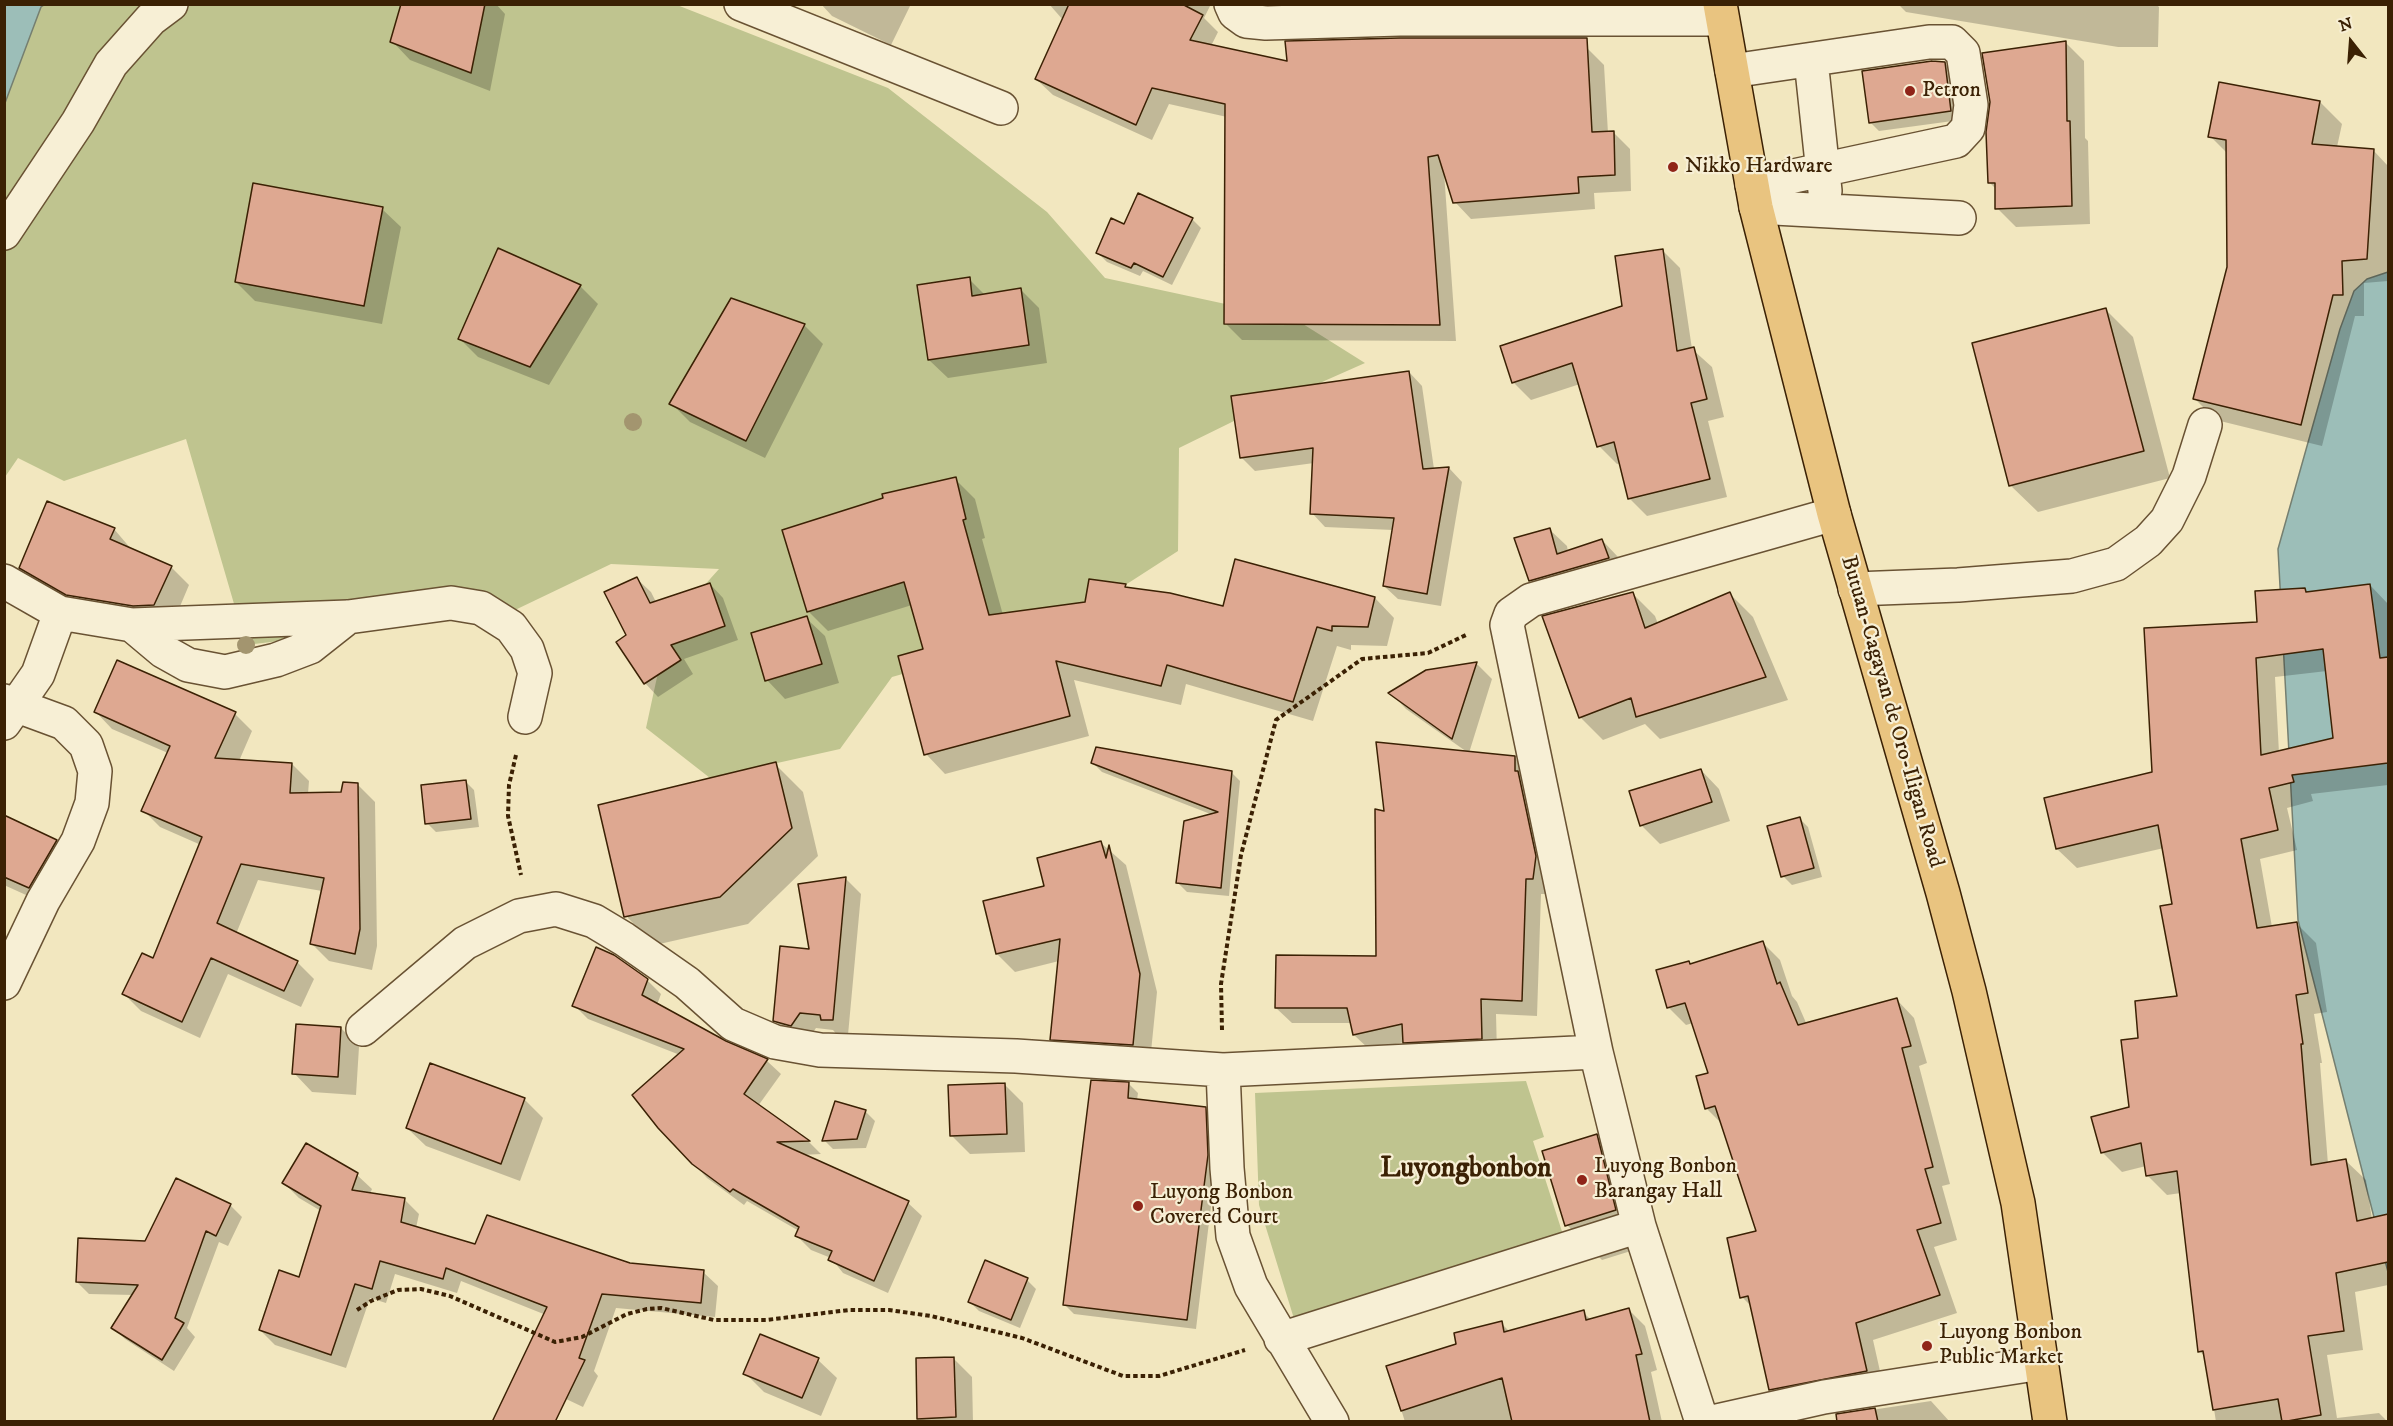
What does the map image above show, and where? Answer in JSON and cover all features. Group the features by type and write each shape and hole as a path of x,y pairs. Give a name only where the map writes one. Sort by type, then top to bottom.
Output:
{"highway":[{"name":"Butuan-Cagayan de Oro-Iligan Road","path":"1721,12 1754,196 1834,514 1944,893 1969,992 2018,1203 2050,1422"}],"street":[{"path":"4,233 78,122 111,64 151,19 171,4"},
{"path":"741,4 1001,108"},
{"path":"1231,4 1236,13 1246,21 1400,12 1721,12"},
{"path":"1732,71 1929,42 1952,42 1963,53 1971,105 1968,128 1956,141 1822,170 1754,196"},
{"path":"1811,60 1827,211"},
{"path":"1754,196 1827,211 1959,218"},
{"path":"1855,589 2062,577 2116,564 2148,541 2167,520 2189,476 2205,425"},
{"path":"1702,1422 1639,1226 1596,1052 1507,625 1511,614 1531,600 1834,514"},
{"path":"4,581 60,614 132,626 348,617 451,603 481,608 511,627 527,649 535,673 525,717"},
{"path":"4,983 43,901 78,841 92,804 95,771 86,745 64,723 8,710 38,674 60,614"},
{"path":"132,626 163,651 188,665 225,672 276,660 310,647 348,617"},
{"path":"363,1029 465,943 519,916 556,909 594,921 687,983 733,1024 775,1042 820,1050 1016,1056 1223,1070 1596,1052"},
{"path":"1223,1070 1227,1167 1233,1236 1251,1286 1332,1422"},
{"path":"1281,1339 1639,1226"},
{"path":"1712,1422 1824,1397 2041,1363"}],"path":[{"path":"1223,1070 1221,984 1241,855 1276,720 1362,659 1428,654 1511,614"},
{"path":"525,717 509,785 508,816 532,914"},
{"path":"357,1310 370,1301 398,1290 422,1289 450,1296 555,1342 582,1337 627,1314 654,1308 714,1320 756,1320 849,1310 889,1310 931,1316 1022,1338 1123,1376 1159,1376 1281,1339"}],"green space":[{"path":"677,5 888,88 1047,212 1105,278 1295,319 1365,363 1179,448 1178,551 1054,631 892,677 840,749 710,778 646,728 668,626 719,569 611,564 515,610 495,615 246,645 186,439 64,481 18,458 5,477 4,103 41,6"},
{"path":"1526,1081 1544,1137 1533,1141 1565,1241 1295,1322 1259,1205 1255,1093"}],"water":[{"path":"5,4 44,5 41,7 5,103"},
{"path":"2388,272 2388,1272 2298,920 2278,549 2340,329 2354,291 2367,279"}],"building":[{"path":"401,4 485,4 471,73 390,42"},
{"path":"1069,4 1182,4 1203,15 1190,40 1287,61 1285,41 1400,38 1587,38 1592,132 1614,131 1615,175 1578,177 1579,193 1453,203 1438,155 1428,157 1440,325 1224,324 1225,104 1152,88 1136,125 1035,79"},
{"path":"2066,41 2067,121 2070,121 2072,206 1995,209 1995,183 1988,183 1986,132 1990,102 1982,53"},
{"name":"Petron","path":"1932,61 1945,62 1951,111 1869,123 1862,71"},
{"path":"2219,82 2320,101 2312,144 2374,149 2367,259 2342,261 2343,295 2333,295 2301,425 2193,399 2227,267 2226,140 2208,137"},
{"path":"253,183 383,207 364,306 235,282"},
{"path":"1138,193 1193,218 1163,277 1134,263 1131,268 1096,253 1111,218 1124,224"},
{"path":"498,248 581,285 530,367 458,339"},
{"path":"1663,249 1677,351 1694,347 1707,399 1691,403 1710,479 1628,499 1614,442 1597,447 1572,363 1512,383 1500,346 1622,306 1615,256"},
{"path":"970,277 972,296 1021,288 1029,345 928,360 917,285"},
{"path":"731,298 805,324 746,441 669,404"},
{"path":"2106,308 2144,451 2009,486 1972,343"},
{"path":"1409,371 1423,469 1449,467 1427,594 1383,586 1394,518 1310,514 1313,448 1240,458 1231,396"},
{"path":"956,477 966,519 963,520 989,615 1085,602 1089,579 1126,584 1125,587 1170,593 1223,606 1235,559 1375,597 1368,627 1332,626 1332,631 1317,627 1293,702 1167,665 1161,686 1056,661 1070,716 924,755 898,656 923,649 904,582 807,612 782,530 883,498 882,494"},
{"path":"47,501 115,528 110,539 172,566 154,605 133,606 66,595 19,568"},
{"path":"1550,528 1557,554 1602,539 1609,558 1529,581 1514,538"},
{"path":"637,577 650,603 710,583 725,626 671,645 681,660 644,684 616,642 626,635 604,592"},
{"path":"2370,584 2380,658 2388,657 2388,763 2292,775 2294,782 2269,788 2278,830 2241,839 2257,928 2297,922 2308,993 2296,995 2303,1044 2301,1044 2311,1165 2346,1159 2357,1221 2388,1214 2388,1262 2336,1273 2344,1331 2308,1336 2321,1415 2282,1422 2278,1399 2213,1410 2203,1351 2198,1352 2177,1171 2146,1176 2141,1143 2101,1153 2091,1117 2129,1107 2121,1040 2138,1038 2135,1001 2177,996 2160,906 2172,904 2158,825 2056,849 2044,798 2152,772 2144,628 2257,622 2255,591 2305,588 2306,592","holes":["2323,649 2333,738 2261,755 2256,658"]},
{"path":"1633,592 1645,628 1730,592 1766,677 1636,717 1631,698 1579,718 1542,616"},
{"path":"807,616 822,664 765,681 751,633"},
{"path":"117,660 236,712 215,758 292,763 290,793 341,792 343,782 358,783 360,929 355,954 310,944 324,878 241,864 217,923 298,961 284,991 211,958 182,1022 122,994 142,953 153,958 202,837 141,811 170,746 94,712"},
{"path":"1477,662 1452,739 1388,693 1426,670"},
{"path":"1376,742 1515,756 1515,771 1518,771 1536,856 1533,879 1526,879 1522,1001 1481,999 1482,1039 1403,1043 1402,1024 1353,1035 1347,1008 1275,1008 1276,955 1376,956 1375,809 1384,811"},
{"path":"1096,747 1232,771 1221,888 1176,883 1184,821 1218,812 1091,763"},
{"path":"776,762 792,828 720,897 624,917 598,805"},
{"path":"1701,769 1712,802 1640,826 1629,791"},
{"path":"466,780 471,819 425,824 421,785"},
{"path":"4,815 57,840 29,888 4,877"},
{"path":"1800,817 1814,868 1781,877 1767,826"},
{"path":"1101,841 1106,858 1109,845 1140,974 1133,1045 1050,1040 1060,939 996,954 983,901 1044,886 1037,858"},
{"path":"846,877 833,1020 821,1020 820,1015 800,1013 791,1026 773,1021 780,946 809,949 798,884"},
{"path":"1763,941 1777,984 1780,982 1798,1025 1897,998 1911,1046 1902,1048 1933,1167 1925,1169 1941,1223 1917,1230 1940,1295 1856,1323 1867,1371 1769,1390 1748,1296 1740,1298 1727,1238 1756,1231 1715,1106 1705,1109 1696,1076 1708,1073 1685,1003 1667,1008 1656,970 1689,961 1690,964"},
{"path":"596,947 614,955 648,979 642,995 726,1041 768,1059 744,1094 810,1141 777,1142 909,1201 874,1281 828,1260 832,1251 795,1236 799,1227 733,1189 730,1192 692,1164 658,1128 632,1095 684,1049 572,1006"},
{"path":"296,1024 341,1027 338,1077 292,1074"},
{"path":"430,1063 525,1098 501,1164 406,1128"},
{"name":"Luyong Bonbon Covered Court","path":"1091,1080 1129,1082 1128,1098 1206,1107 1208,1155 1187,1320 1063,1305"},
{"path":"1005,1083 1007,1134 950,1136 948,1085"},
{"path":"835,1101 866,1110 857,1139 822,1141"},
{"name":"Luyong Bonbon Barangay Hall","path":"1597,1134 1616,1210 1565,1226 1542,1151"},
{"path":"306,1143 358,1173 352,1190 405,1198 401,1222 475,1244 487,1215 630,1263 704,1270 701,1303 602,1294 579,1358 585,1360 555,1422 492,1422 547,1307 446,1268 443,1279 380,1261 372,1289 355,1284 331,1355 259,1330 279,1270 299,1277 321,1206 282,1183"},
{"path":"176,1178 231,1204 216,1236 206,1231 175,1318 184,1323 162,1360 111,1328 138,1285 76,1282 78,1238 145,1241"},
{"path":"985,1260 1028,1278 1011,1320 968,1302"},
{"path":"1629,1308 1642,1354 1636,1355 1650,1422 1512,1422 1502,1378 1401,1411 1386,1366 1456,1344 1454,1333 1502,1321 1504,1332 1584,1310 1586,1320"},
{"path":"760,1334 819,1358 802,1398 743,1374"},
{"path":"954,1357 956,1417 917,1419 916,1358"},
{"path":"1875,1408 1878,1422 1837,1422 1836,1414"}],"place":[{"name":"Petron","path":"1910,91"},
{"name":"Nikko Hardware","path":"1673,167"},
{"name":"Luyong Bonbon Barangay Hall","path":"1582,1180"},
{"name":"Luyong Bonbon Covered Court","path":"1138,1206"},
{"name":"Luyong Bonbon Public Market","path":"1927,1346"}],"district":[{"name":"Luyongbonbon","path":"1466,1170"}]}
